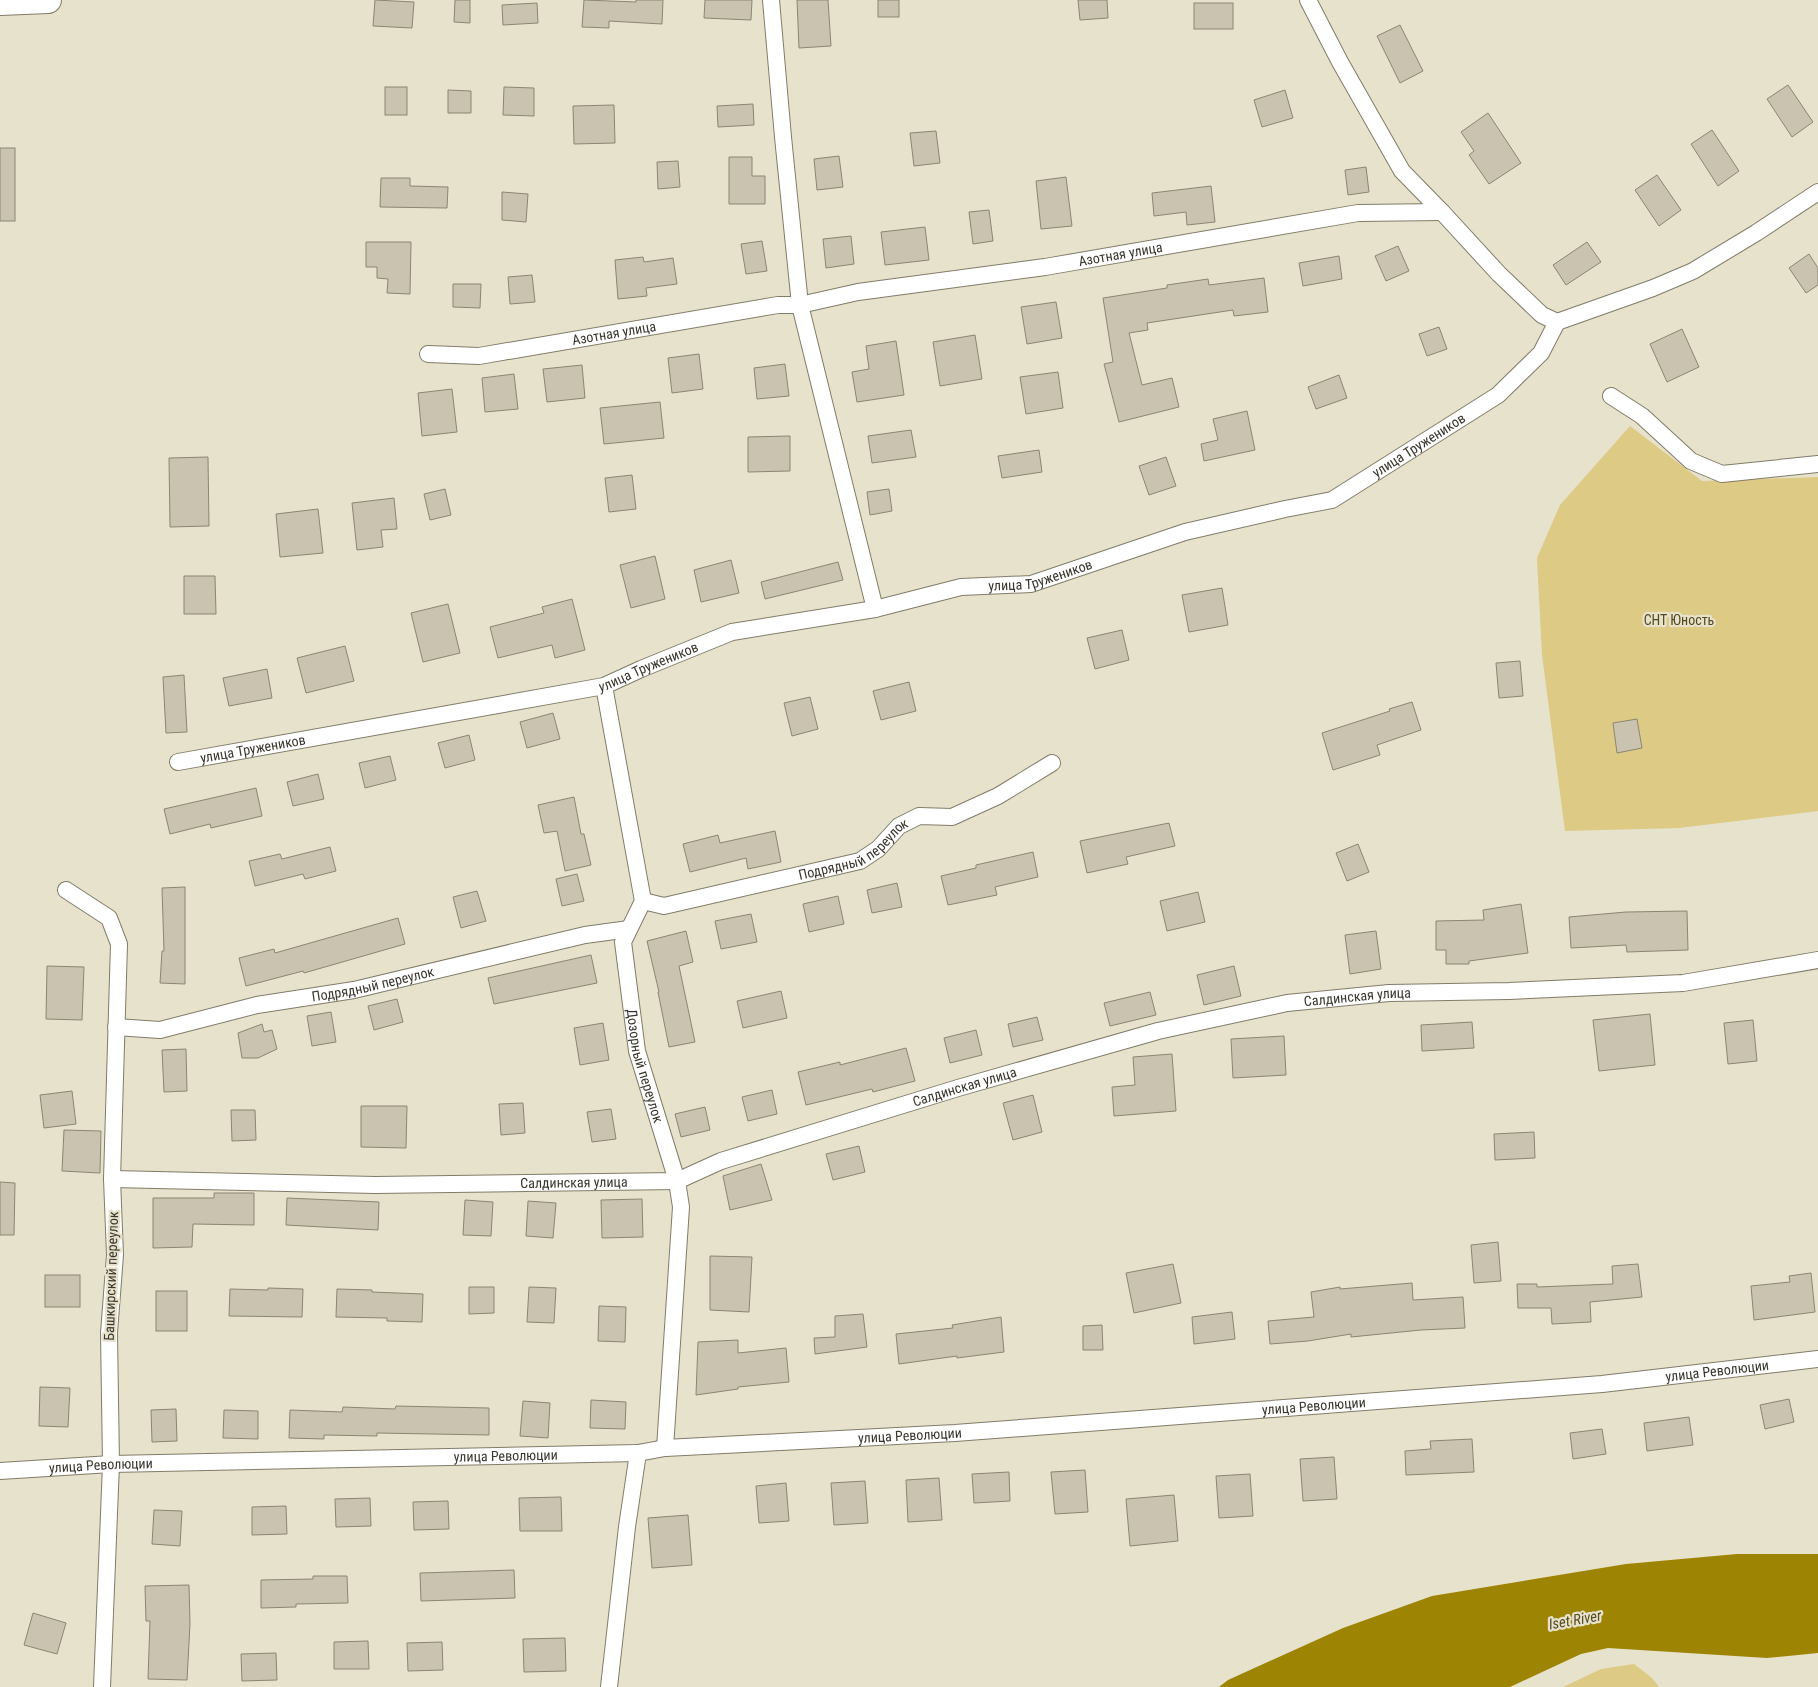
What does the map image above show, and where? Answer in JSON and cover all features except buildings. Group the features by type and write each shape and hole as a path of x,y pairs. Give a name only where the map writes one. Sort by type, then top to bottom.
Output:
{"main road":[{"path":"0,2 48,0"}],"street":[{"path":"772,0 782,137 800,305 875,610"},
{"path":"1308,0 1340,62 1402,171 1513,288 1542,315 1557,322 1653,288 1694,271 1818,192"},
{"name":"Азотная улица","path":"428,354 479,356 778,305 800,305 858,292 1045,267 1358,214 1442,212"},
{"name":"улица Тружеников","path":"178,762 604,686 732,632 875,610 961,587 1031,584 1185,532 1332,500 1498,395 1541,353 1557,322"},
{"path":"1610,396 1642,416 1691,461 1722,474 1818,464"},
{"path":"604,686 642,901"},
{"name":"Подрядный переулок","path":"642,901 664,906 860,860 878,849 899,826 919,816 952,816 998,796 1052,763"},
{"name":"Башкирский переулок","path":"66,890 109,918 119,944 112,1179 114,1255 109,1334 111,1464 102,1687"},
{"name":"Дозорный переулок","path":"642,901 623,942 637,1051 677,1182 681,1208 665,1448"},
{"name":"Подрядный переулок","path":"116,1027 160,1030 257,1005 354,990 585,935 629,929"},
{"name":"Салдинская улица","path":"112,1179 375,1186 677,1182 721,1161 958,1088 1158,1031 1287,1003 1389,994 1509,992 1683,983 1818,960"},
{"name":"улица Революции","path":"0,1471 111,1464 638,1453 665,1448 954,1433 1602,1384 1818,1359"},
{"path":"609,1687 627,1527 638,1453"}],"green space":[{"name":"СНТ Юность","path":"1630,426 1702,481 1818,477 1818,811 1679,828 1565,831 1542,655 1537,558 1560,505"},
{"path":"1634,1664 1652,1678 1659,1687 1563,1687 1601,1669"}],"water":[{"name":"Iset River","path":"1737,1554 1818,1554 1818,1653 1767,1658 1608,1648 1581,1654 1510,1687 1219,1687 1228,1680 1343,1628 1432,1596 1626,1564"}]}
